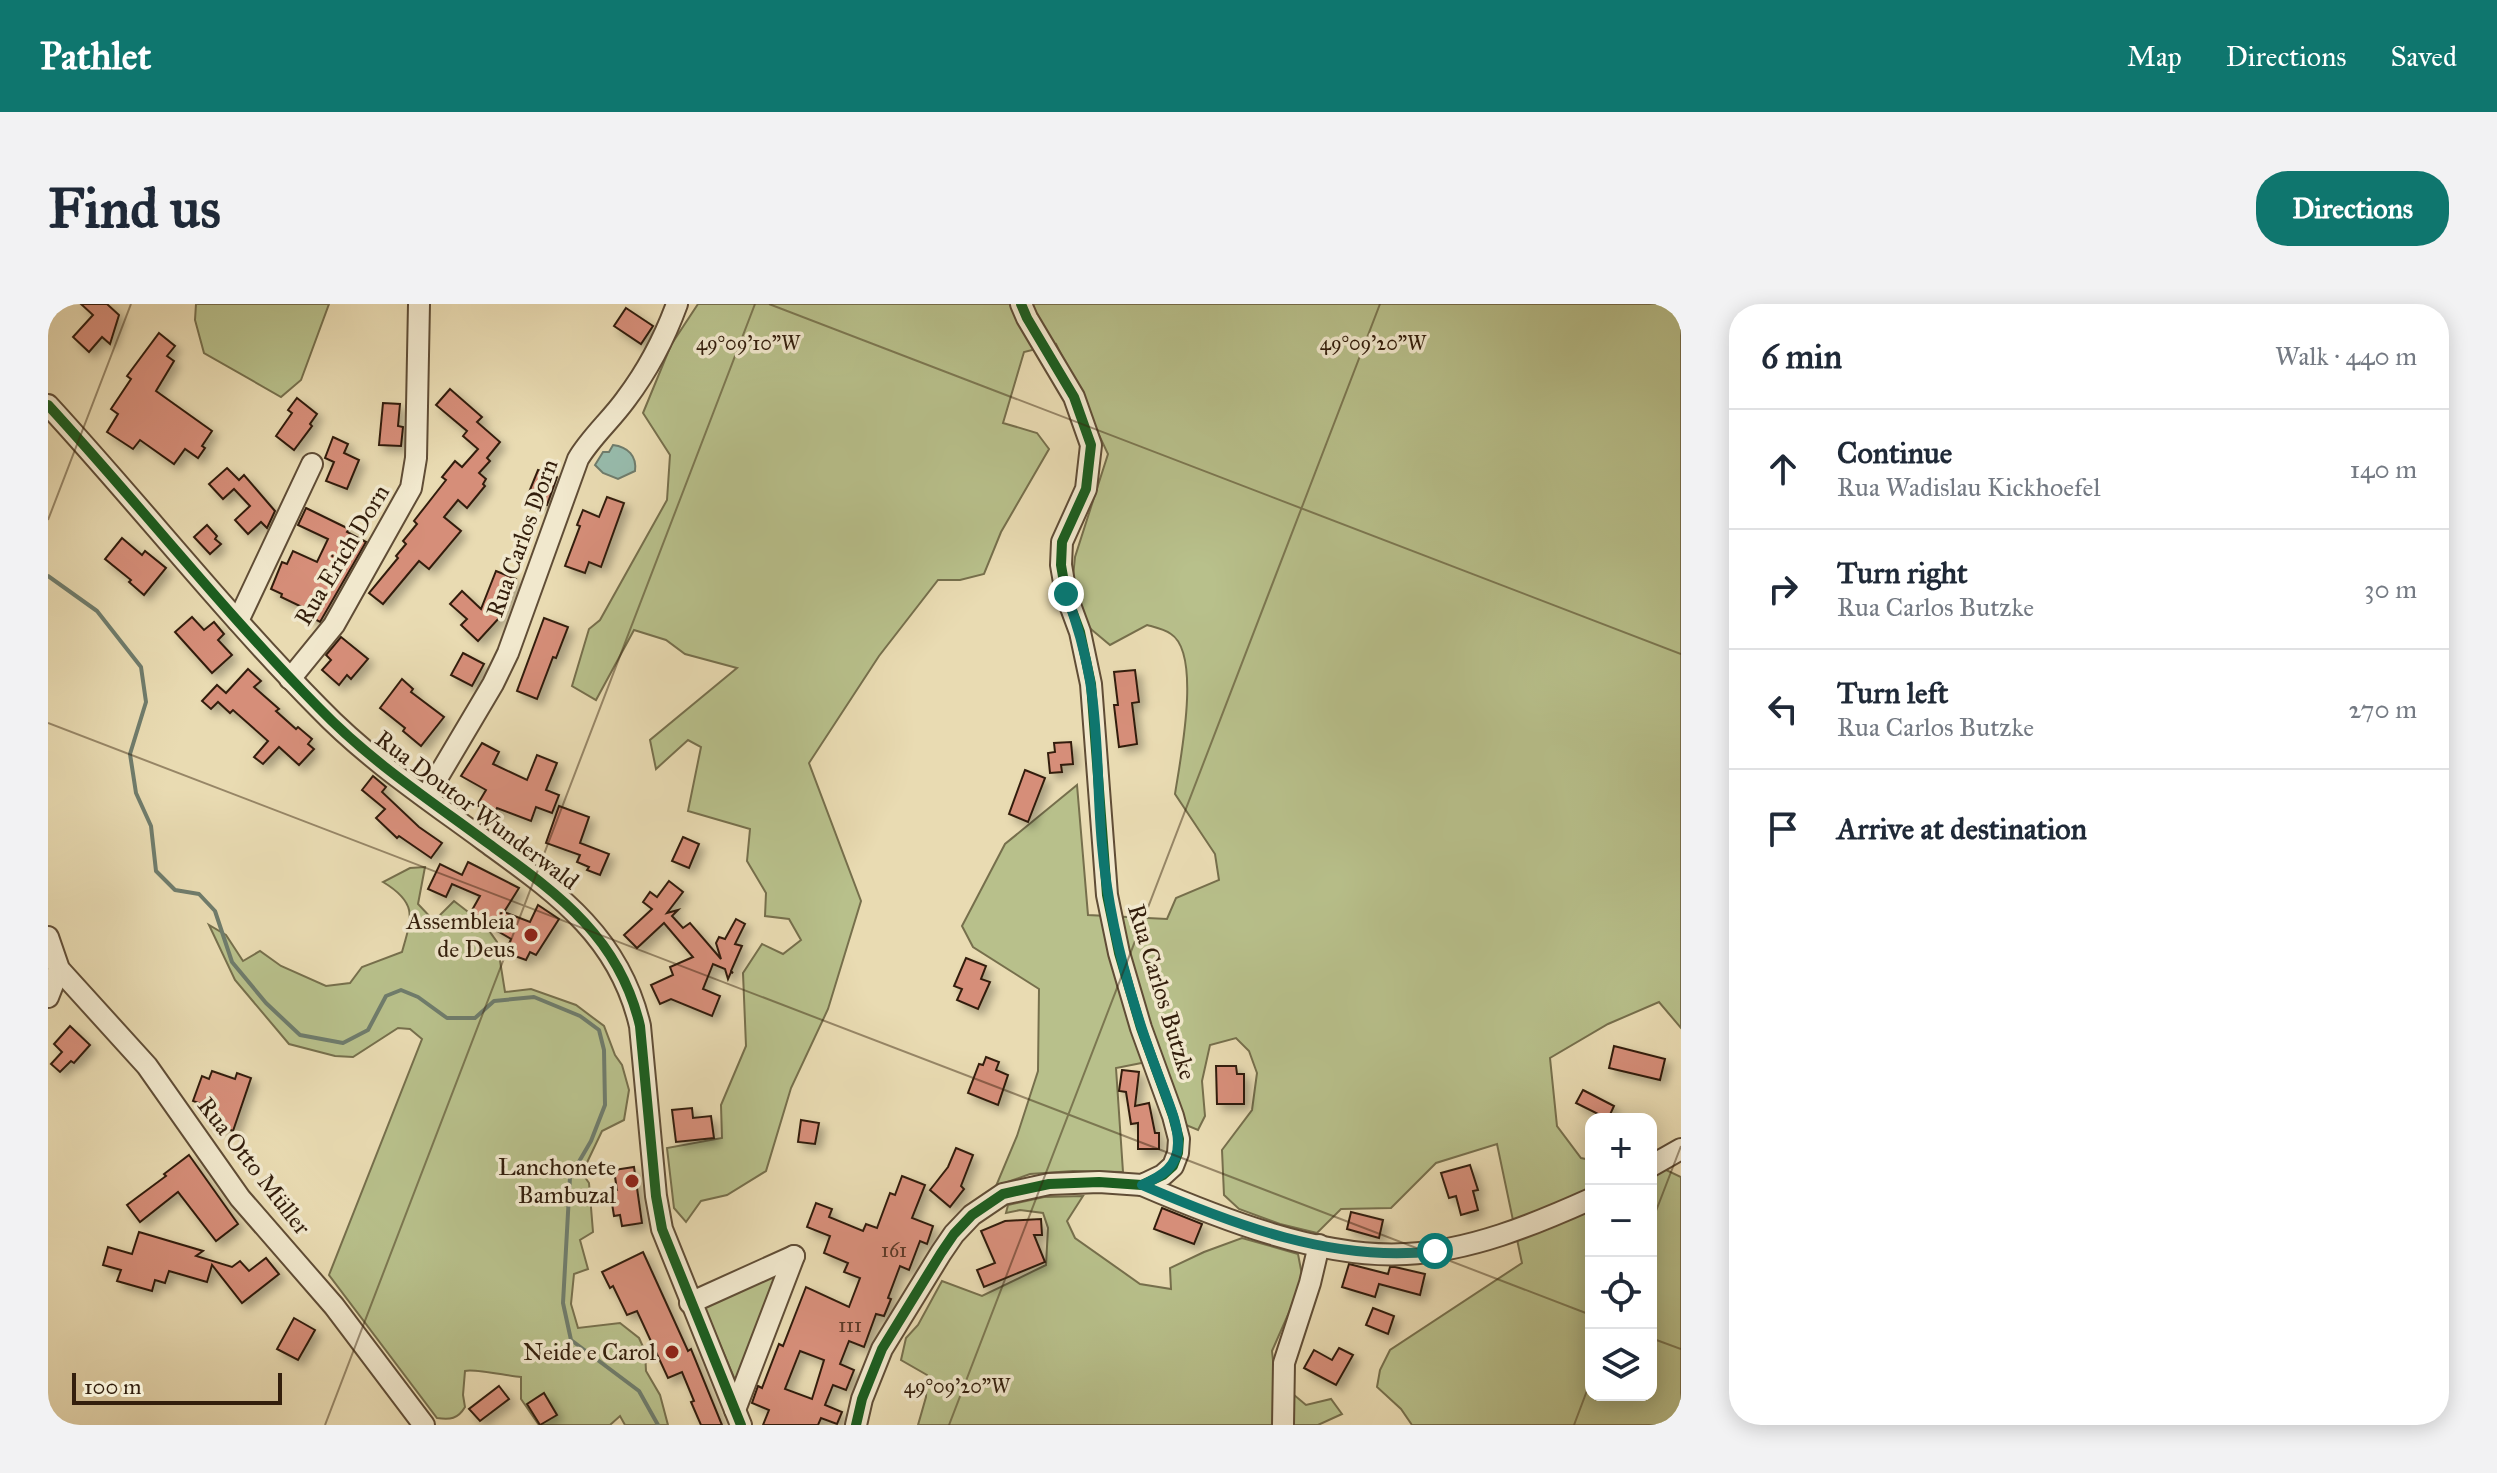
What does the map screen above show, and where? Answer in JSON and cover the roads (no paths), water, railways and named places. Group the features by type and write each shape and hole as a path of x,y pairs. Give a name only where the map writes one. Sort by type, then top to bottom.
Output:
{"street":[{"name":"Rua Erich Dorn","path":"290,679 334,625 411,488 416,458 419,304"},
{"name":"Rua Carlos Dorn","path":"426,797 508,653 578,459 586,445 626,399 666,332 677,304"},
{"name":"Rua Carlos Butzke","path":"1021,304 1074,397 1091,445 1086,489 1062,542 1061,565 1091,684 1101,844 1116,939 1141,1028 1179,1139 1173,1166 1163,1175 1142,1185"},
{"name":"Rua Doutor Wunderwald","path":"48,405 290,679 347,735 548,887 598,937 625,978 640,1026 658,1212 690,1303 738,1417"},
{"path":"238,621 312,464"},
{"name":"Rua Otto Müller","path":"48,937 59,969 147,1066 240,1198 343,1317 424,1425"},
{"path":"48,997 59,969"},
{"path":"1657,1163 1681,1149"},
{"path":"856,1425 862,1399 882,1349 941,1253 972,1215 1003,1194 1049,1184 1087,1182 1142,1185 1237,1222 1319,1245 1372,1254 1435,1251 1481,1241 1545,1220 1585,1202"},
{"path":"1283,1425 1284,1363 1319,1245"},
{"path":"690,1303 794,1256 738,1417"}],"waterway":[{"path":"48,576 97,611 141,667 146,702 130,754 136,793 151,826 156,871 175,890 199,894 215,911 232,962 266,1003 300,1035 343,1043 368,1030 386,996 401,990 418,997 447,1018 475,1018 494,1001 534,997 580,1016 599,1030 604,1050 605,1105 591,1141 570,1177 563,1303 571,1340 639,1391 658,1425"}],"place":[{"name":"Assembleia de Deus","path":"531,935"},
{"name":"Lanchonete Bambuzal","path":"632,1181"},
{"name":"Neide e Carol","path":"672,1352"}]}
